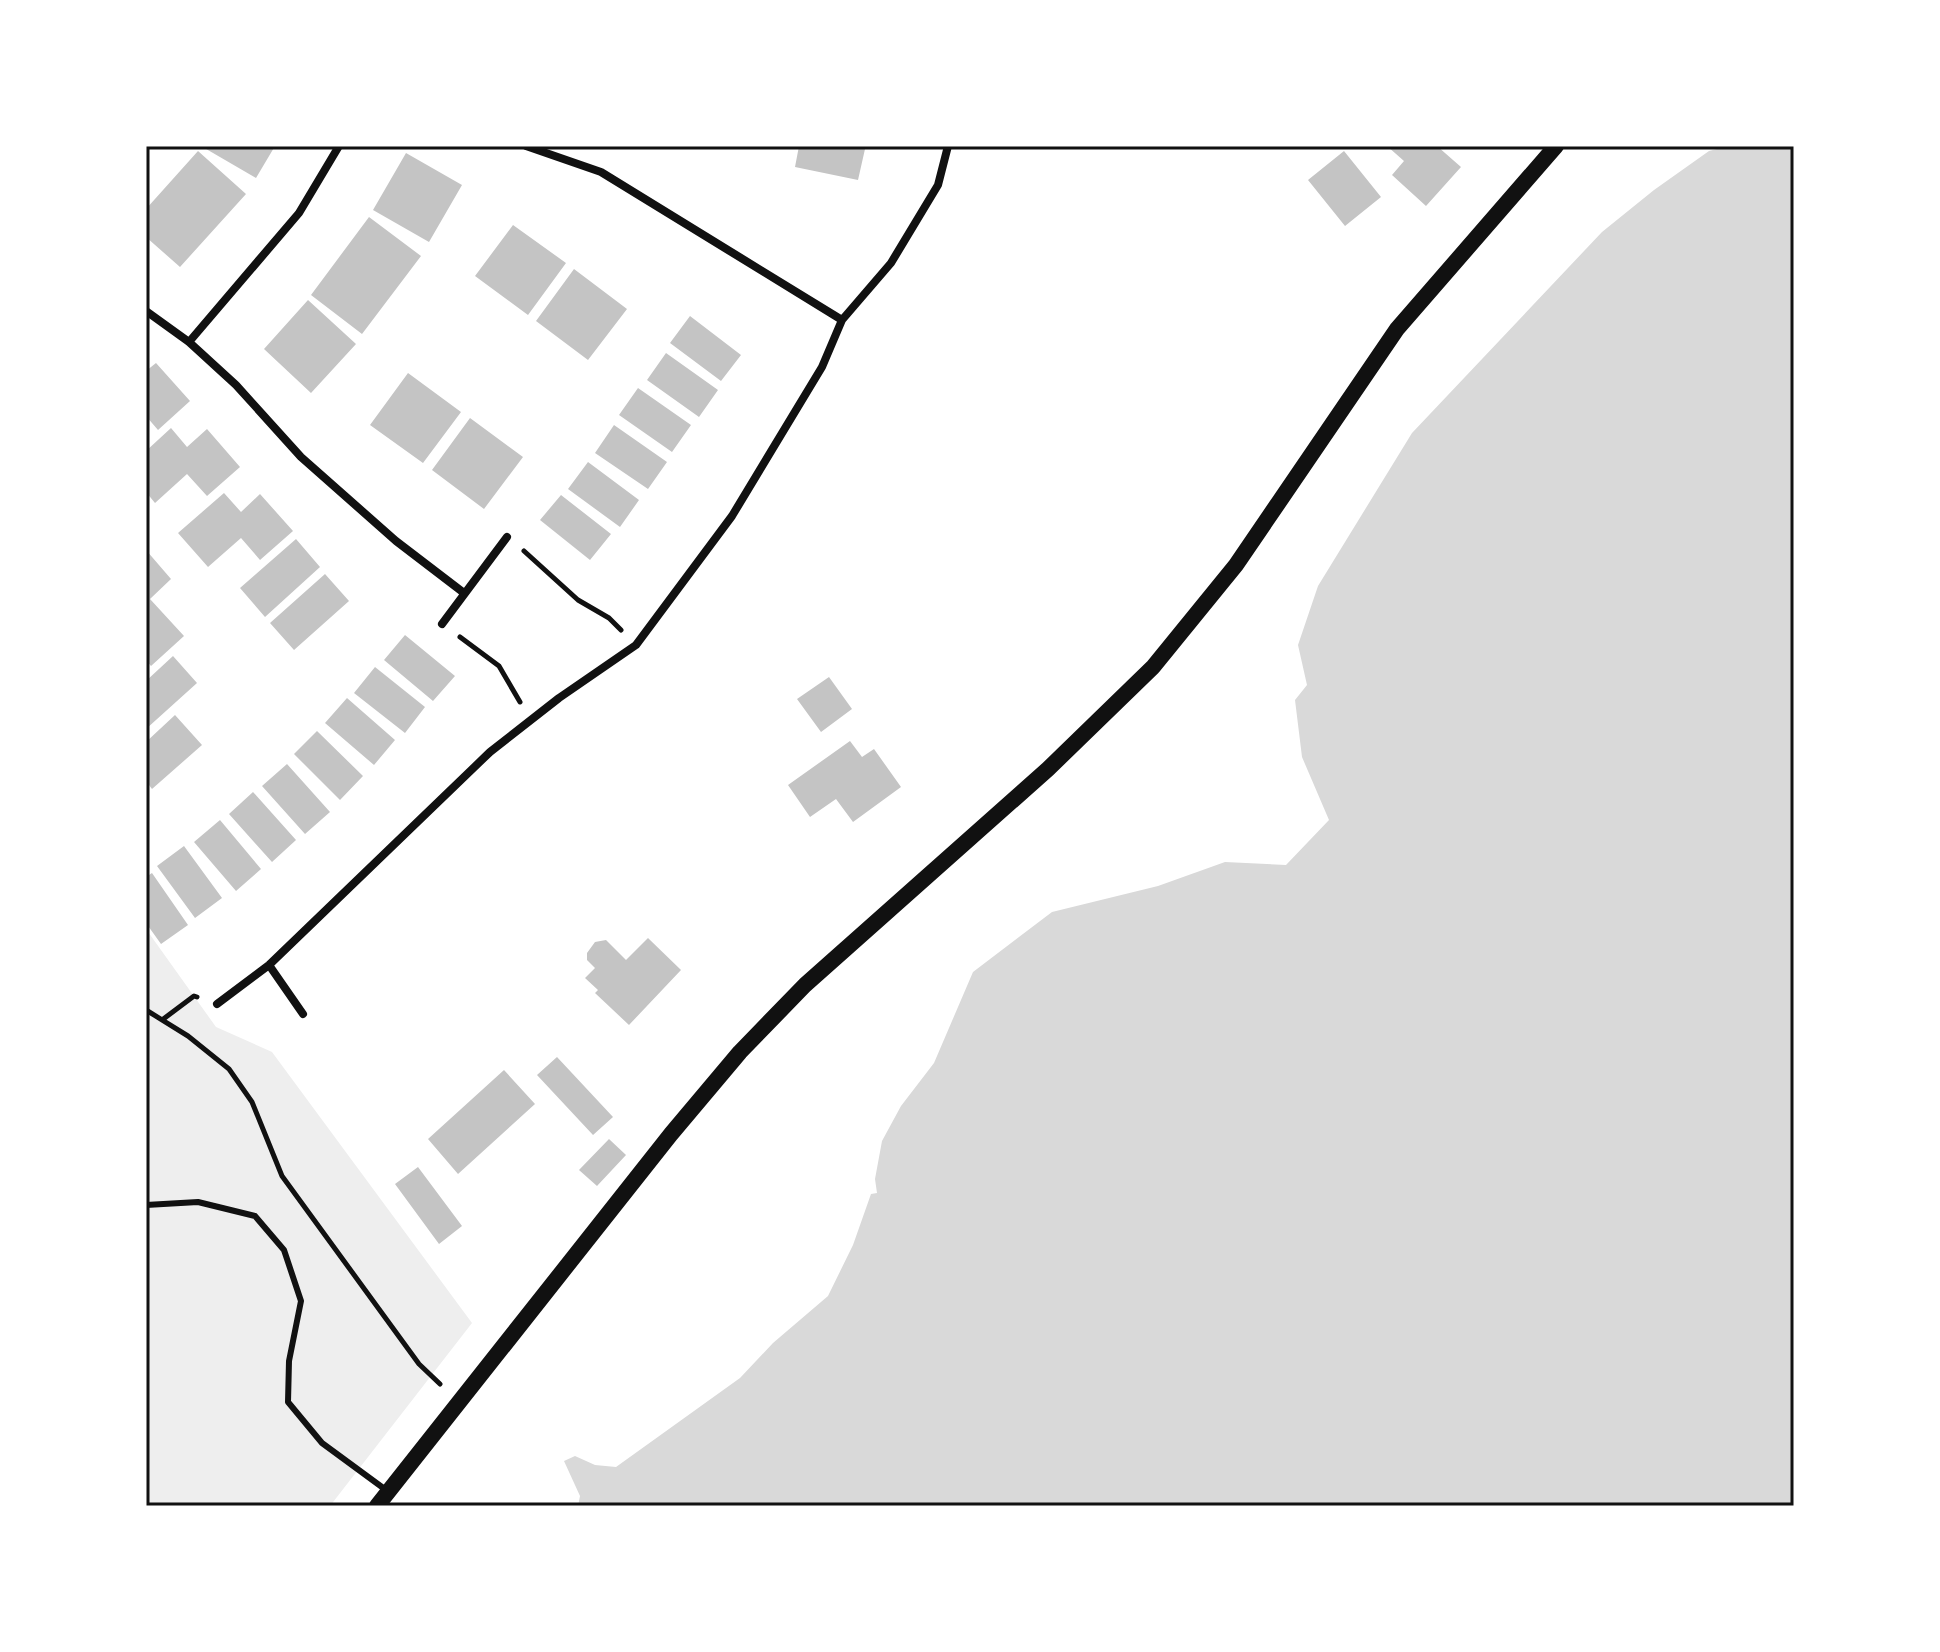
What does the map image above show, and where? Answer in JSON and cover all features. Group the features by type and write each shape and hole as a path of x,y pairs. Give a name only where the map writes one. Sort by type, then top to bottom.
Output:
{"main road":[{"path":"377,1506 661,1146 740,1052 817,974 1048,769 1153,667 1236,565 1397,329 1556,146"}],"street":[{"path":"189,342 299,213 339,146"},
{"path":"526,146 601,172 842,320"},
{"path":"217,1004 269,965 490,752 636,645 732,516 822,367 842,320 891,263 938,185 948,146"},
{"path":"146,311 189,342 236,385 301,457 396,541 464,593"},
{"path":"442,624 507,537"},
{"path":"269,965 303,1014"}],"lane":[{"path":"146,1205 198,1202 255,1216 284,1250 301,1301 289,1361 288,1402 322,1443 388,1492"}],"path":[{"path":"507,537 578,600 609,618 636,645"},
{"path":"442,624 499,666 531,720"},
{"path":"162,1020 194,996 217,1004"},
{"path":"146,1010 188,1036 229,1069 252,1102 282,1176 419,1364 459,1400"}],"shaded area":[{"path":"1729,146 1794,146 1794,1506 578,1506 580,1496 564,1461 575,1456 595,1465 616,1467 740,1378 773,1343 828,1296 853,1245 871,1194 877,1193 875,1179 882,1141 901,1106 934,1063 973,972 1052,912 1158,886 1225,862 1286,865 1329,820 1302,757 1295,700 1307,685 1298,645 1318,586 1412,433 1602,232 1709,151"},
{"path":"146,929 216,1027 272,1052 472,1323 330,1506 146,1506"}],"building":[{"path":"201,146 275,146 256,178"},
{"path":"799,146 853,146 865,149 858,180 795,167"},
{"path":"1387,146 1437,146 1461,167 1426,206 1392,175 1404,161"},
{"path":"198,151 246,194 180,267 146,237 146,209"},
{"path":"1344,151 1381,197 1345,226 1308,180"},
{"path":"406,153 462,185 429,242 373,210"},
{"path":"369,217 421,256 362,334 311,295"},
{"path":"513,225 566,263 528,315 475,276"},
{"path":"574,269 627,309 588,360 536,321"},
{"path":"308,300 356,344 311,393 264,349"},
{"path":"690,316 741,355 721,381 670,343"},
{"path":"666,353 718,390 699,417 647,380"},
{"path":"156,363 190,401 158,430 146,416 146,371"},
{"path":"408,373 461,412 423,463 370,425"},
{"path":"638,388 691,425 672,452 619,415"},
{"path":"470,418 523,457 484,509 432,470"},
{"path":"614,425 667,462 648,489 595,453"},
{"path":"171,428 187,447 207,429 240,467 207,496 187,474 155,503 146,492 146,451"},
{"path":"588,462 639,500 620,527 568,489"},
{"path":"224,493 241,512 260,494 293,531 260,560 241,538 208,567 178,533"},
{"path":"561,495 611,534 590,560 540,520"},
{"path":"296,539 320,567 265,617 240,588"},
{"path":"146,550 171,579 150,599 184,636 151,666 146,660"},
{"path":"325,574 349,601 294,650 270,623"},
{"path":"405,635 455,676 433,701 384,660"},
{"path":"173,656 197,683 146,729 146,681"},
{"path":"375,667 425,707 405,733 354,693"},
{"path":"829,677 852,709 821,732 797,699"},
{"path":"347,698 395,740 374,765 325,723"},
{"path":"175,715 202,745 152,789 146,781 146,742"},
{"path":"317,731 363,776 340,800 294,754"},
{"path":"850,741 862,757 874,749 901,787 853,822 836,799 810,817 788,785"},
{"path":"287,764 330,812 305,834 262,786"},
{"path":"253,792 296,840 272,862 229,814"},
{"path":"220,820 261,869 236,891 194,842"},
{"path":"184,846 222,898 195,918 157,866"},
{"path":"152,873 188,925 161,944 146,923 146,877"},
{"path":"648,938 681,970 629,1025 595,993 598,990 585,978 595,968 587,960 587,953 595,942 606,940 626,960"},
{"path":"557,1057 613,1117 593,1135 537,1075"},
{"path":"504,1070 535,1104 458,1174 428,1139"},
{"path":"609,1139 626,1155 597,1186 579,1170"},
{"path":"418,1167 462,1226 439,1244 395,1184"}]}
